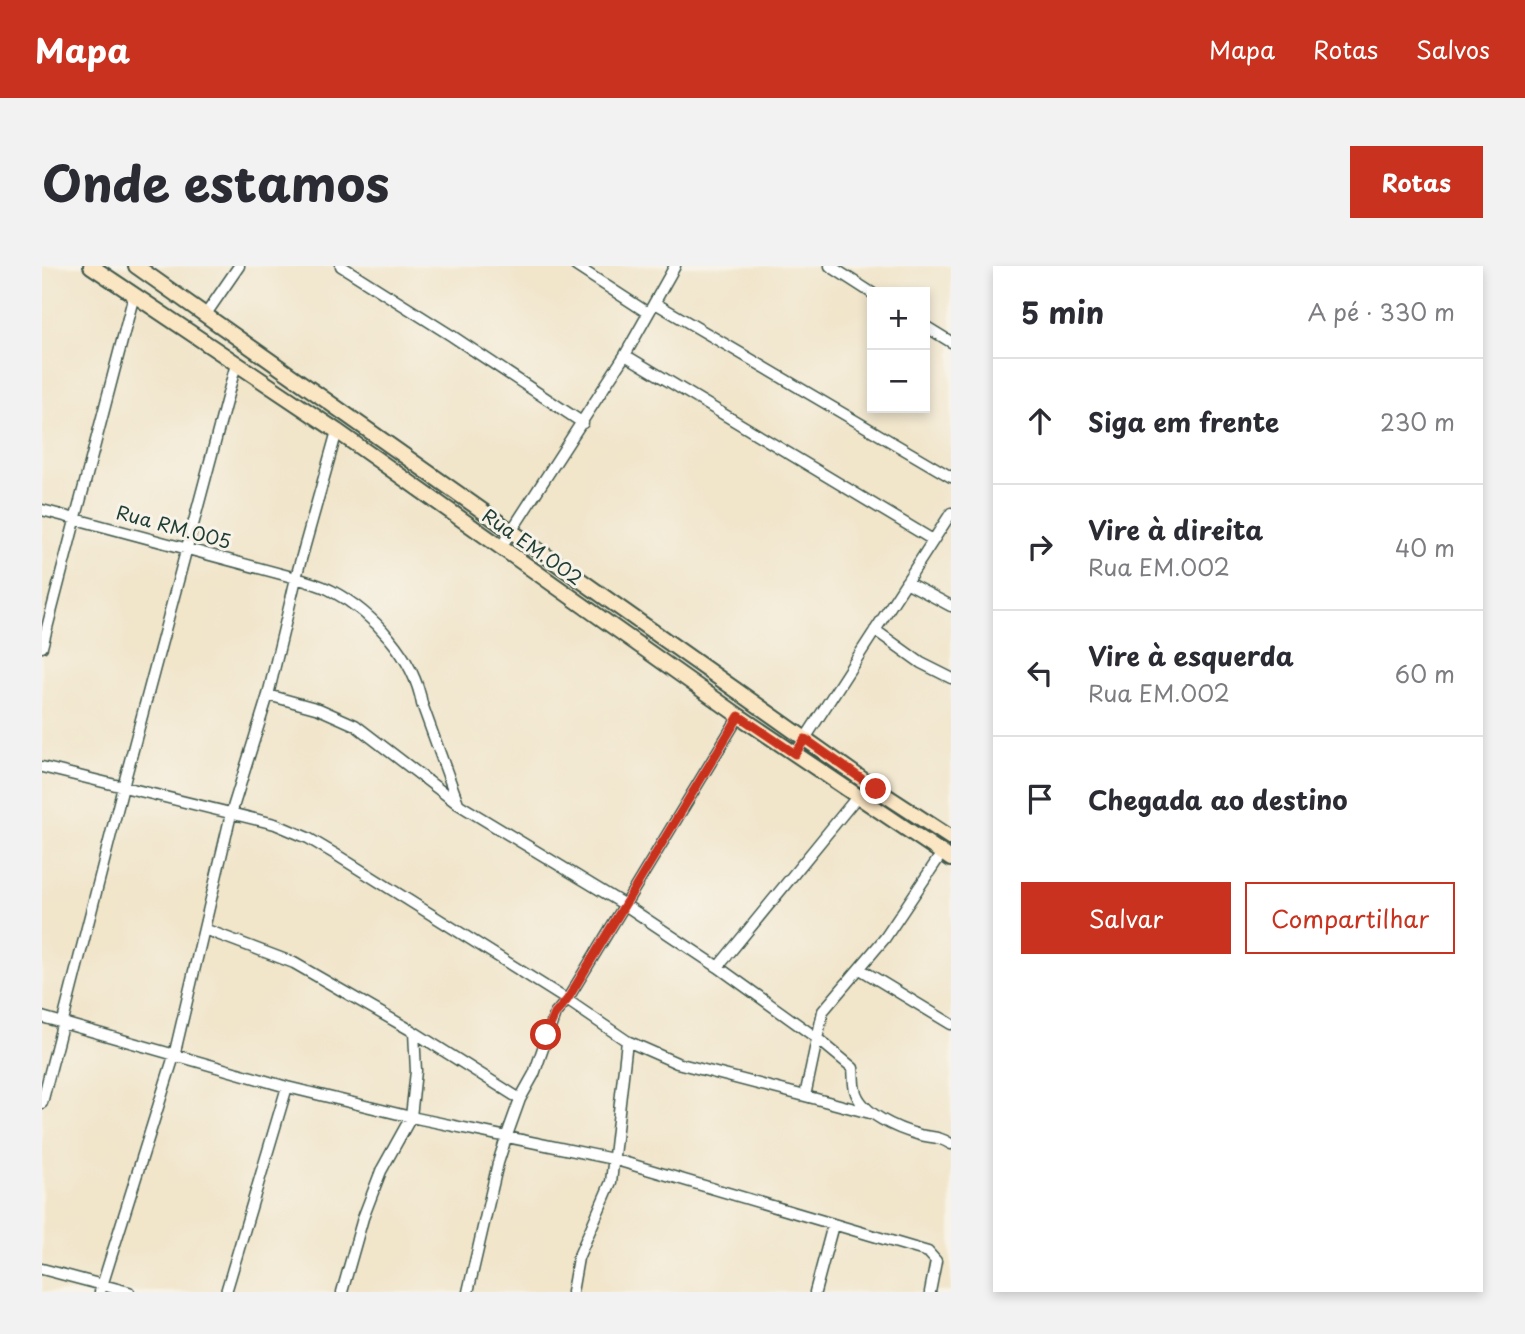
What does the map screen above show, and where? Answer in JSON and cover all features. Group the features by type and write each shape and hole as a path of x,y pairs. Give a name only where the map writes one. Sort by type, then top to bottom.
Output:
{"street":[{"name":"Rua EM.002","path":"91,266 337,431 739,716 947,856"},
{"name":"Rua EM.002","path":"136,266 805,739 951,838"},
{"path":"206,314 239,266"},
{"path":"341,266 583,423"},
{"path":"576,266 648,313"},
{"path":"501,548 625,355 675,266"},
{"path":"830,266 867,290"},
{"path":"42,647 134,295"},
{"path":"655,303 951,477"},
{"path":"930,329 951,342"},
{"path":"625,355 933,540"},
{"path":"42,1103 186,546 236,364"},
{"path":"101,1289 174,1056 231,814 268,695 296,578 337,431"},
{"name":"Rua RM.005","path":"42,510 186,546 296,578 329,590 351,602 376,624 399,651 420,692 458,804"},
{"path":"795,754 951,513"},
{"path":"906,582 951,606"},
{"path":"875,630 921,663 951,678"},
{"path":"268,695 319,709 355,725 458,804 625,905 718,967 818,1039 853,1068 855,1092 861,1104 871,1113"},
{"path":"468,1292 498,1163 520,1099 534,1074 555,1014 567,1000 739,716"},
{"path":"42,767 275,824 308,838 567,1000 627,1041 677,1063 871,1113 921,1135 939,1136 951,1144"},
{"path":"718,967 857,797"},
{"path":"805,1096 823,1011 860,969 947,856"},
{"path":"204,929 294,963 414,1032 520,1099"},
{"path":"860,969 951,1024"},
{"path":"42,1017 287,1087 506,1138 613,1159 932,1254 936,1261 930,1292"},
{"path":"342,1292 363,1218 381,1171 411,1117 416,1071 414,1032"},
{"path":"572,1292 578,1258 611,1182 627,1041"},
{"path":"226,1292 287,1087"},
{"path":"816,1292 833,1225"},
{"path":"42,1269 101,1289 129,1292"}],"route":[{"path":"546,1035 555,1014 567,1000 739,716 795,754 805,739 876,789"}]}
